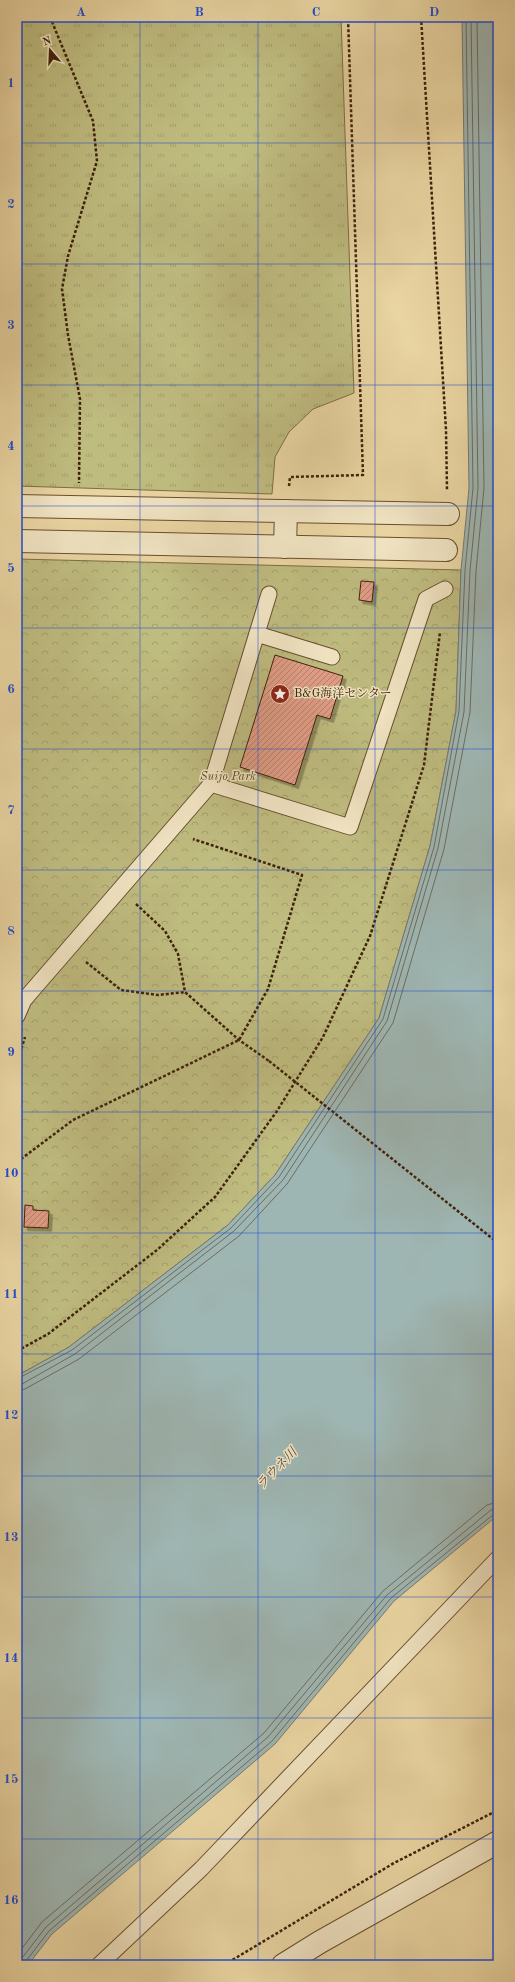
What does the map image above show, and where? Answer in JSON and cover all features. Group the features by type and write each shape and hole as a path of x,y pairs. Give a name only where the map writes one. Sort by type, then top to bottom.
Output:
{"street":[{"path":"17,506 448,514"},
{"path":"185,544 186,509"},
{"path":"285,547 286,511"},
{"path":"17,541 446,550"},
{"path":"284,1965 320,1942 498,1842"}],"lane":[{"path":"211,784 350,826 426,599 445,589"},
{"path":"17,1016 24,1000 211,784 269,594"},
{"path":"257,634 332,657"},
{"path":"99,1965 201,1869 498,1558"}],"path":[{"path":"50,17 93,121 97,161 68,256 62,289 68,335 80,399 79,507"},
{"path":"286,511 290,477 363,475 348,17"},
{"path":"421,17 446,430 448,514"},
{"path":"17,1351 48,1334 151,1254 215,1197 277,1110 323,1037 370,936 424,765 445,589"},
{"path":"17,1162 73,1120 239,1040 268,989 302,874 193,838 188,844"},
{"path":"130,909 140,897"},
{"path":"135,903 165,931 178,954 186,992 239,1040 269,1061 498,1243"},
{"path":"83,960 121,990 158,995 186,992"},
{"path":"17,1063 26,1035"},
{"path":"224,1965 394,1863 498,1810"}],"green space":[{"path":"17,17 341,17 354,393 313,409 289,432 275,457 272,494 17,486"},
{"name":"Suijo Park","path":"17,559 461,570 456,711 430,846 379,1018 275,1175 228,1225 69,1347 17,1376"}],"water":[{"name":"ラウネ川","path":"462,17 498,17 498,1515 394,1601 275,1744 52,1934 28,1965 17,1965 17,1376 69,1347 228,1225 275,1175 379,1018 430,846 456,711 461,570 469,488"}],"building":[{"path":"361,581 374,582 372,602 359,600"},
{"path":"275,655 343,676 330,719 317,715 295,785 240,767"},
{"path":"25,1205 33,1206 33,1210 49,1211 48,1228 24,1227"}],"place":[{"name":"B&G海洋センター","path":"280,694"}]}
